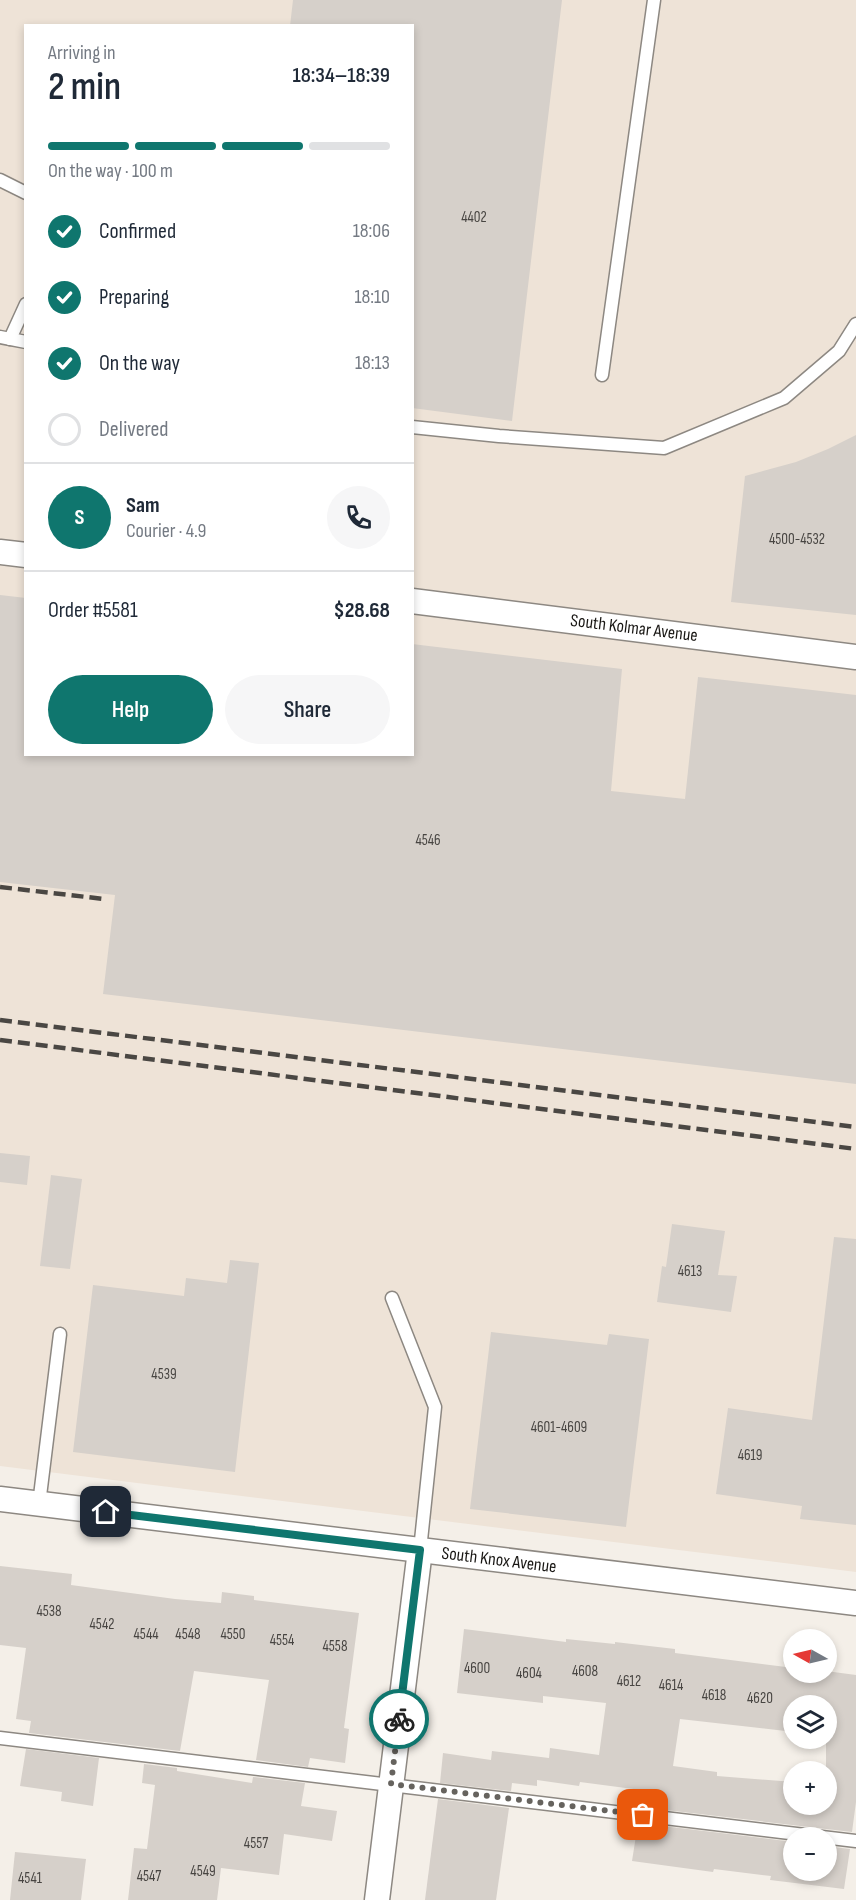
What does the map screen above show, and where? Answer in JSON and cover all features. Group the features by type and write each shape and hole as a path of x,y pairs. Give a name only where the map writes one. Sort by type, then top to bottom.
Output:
{"street":[{"path":"0,552 24,555"},
{"name":"South Kolmar Avenue","path":"414,601 856,657"},
{"name":"South Knox Avenue","path":"0,1499 856,1603"},
{"path":"377,1900 420,1550"}],"lane":[{"path":"602,375 654,0"},
{"path":"0,180 24,192"},
{"path":"24,307 5,338 24,342"},
{"path":"414,427 664,448 784,398 839,351 856,324"},
{"path":"392,1298 435,1407 420,1550"},
{"path":"39,1504 60,1334"},
{"path":"0,1738 856,1840"}],"shaded area":[{"path":"0,0 856,0 856,1572 0,1466"}],"building":[{"path":"293,0 562,0 512,421 414,408 414,24 290,24"},
{"path":"856,435 856,615 731,602 745,476 796,462"},
{"path":"0,595 24,598 24,756 414,756 414,644 622,669 611,791 685,799 698,677 856,695 856,1084 103,994 115,895 0,882"},
{"path":"0,1153 30,1156 27,1185 0,1182"},
{"path":"51,1175 82,1179 70,1269 40,1266"},
{"path":"672,1224 725,1231 718,1275 737,1276 731,1312 657,1302 662,1266 666,1267"},
{"path":"834,1237 856,1239 856,1525 800,1519 802,1506 716,1494 728,1408 812,1420"},
{"path":"230,1260 259,1263 235,1472 73,1452 93,1285 184,1296 186,1278 227,1283"},
{"path":"491,1332 607,1345 609,1334 649,1339 626,1527 470,1509"},
{"path":"0,1566 72,1574 71,1585 175,1599 221,1603 222,1592 254,1596 254,1600 359,1613 344,1728 349,1729 345,1763 310,1758 308,1767 256,1760 269,1680 194,1671 180,1751 29,1733 31,1721 16,1719 26,1648 0,1645"},
{"path":"464,1629 566,1642 566,1639 615,1644 615,1642 675,1649 675,1653 783,1667 783,1683 837,1683 837,1672 856,1675 856,1802 852,1832 837,1830 837,1827 810,1827 640,1807 641,1790 580,1782 579,1786 537,1780 537,1786 512,1783 511,1791 440,1783 443,1753 491,1760 492,1751 549,1758 550,1748 599,1755 606,1703 543,1696 543,1703 457,1693","holes":["783,1695 837,1695 837,1749 826,1749 826,1761 837,1761 837,1815 783,1815 783,1781 717,1776 717,1772 673,1766 680,1719 783,1731"]},
{"path":"26,1749 99,1758 93,1806 61,1801 62,1792 20,1786"},
{"path":"144,1764 252,1783 253,1777 305,1783 301,1806 337,1811 332,1841 284,1834 279,1875 221,1868 217,1900 128,1900 134,1848 147,1849 155,1785 142,1783"},
{"path":"438,1799 509,1808 496,1900 425,1900"},
{"path":"638,1823 783,1841 783,1881 837,1881 837,1847 850,1849 844,1889 770,1880 771,1876 714,1869 713,1872 632,1861"},
{"path":"15,1852 86,1859 81,1900 10,1900"}],"railway":[{"path":"0,887 104,899"},
{"path":"0,1020 856,1127"},
{"path":"0,1040 856,1149"}],"way so far":[{"path":"399,1719 391,1784 643,1815"}],"route":[{"path":"106,1512 420,1550 399,1719"}]}
